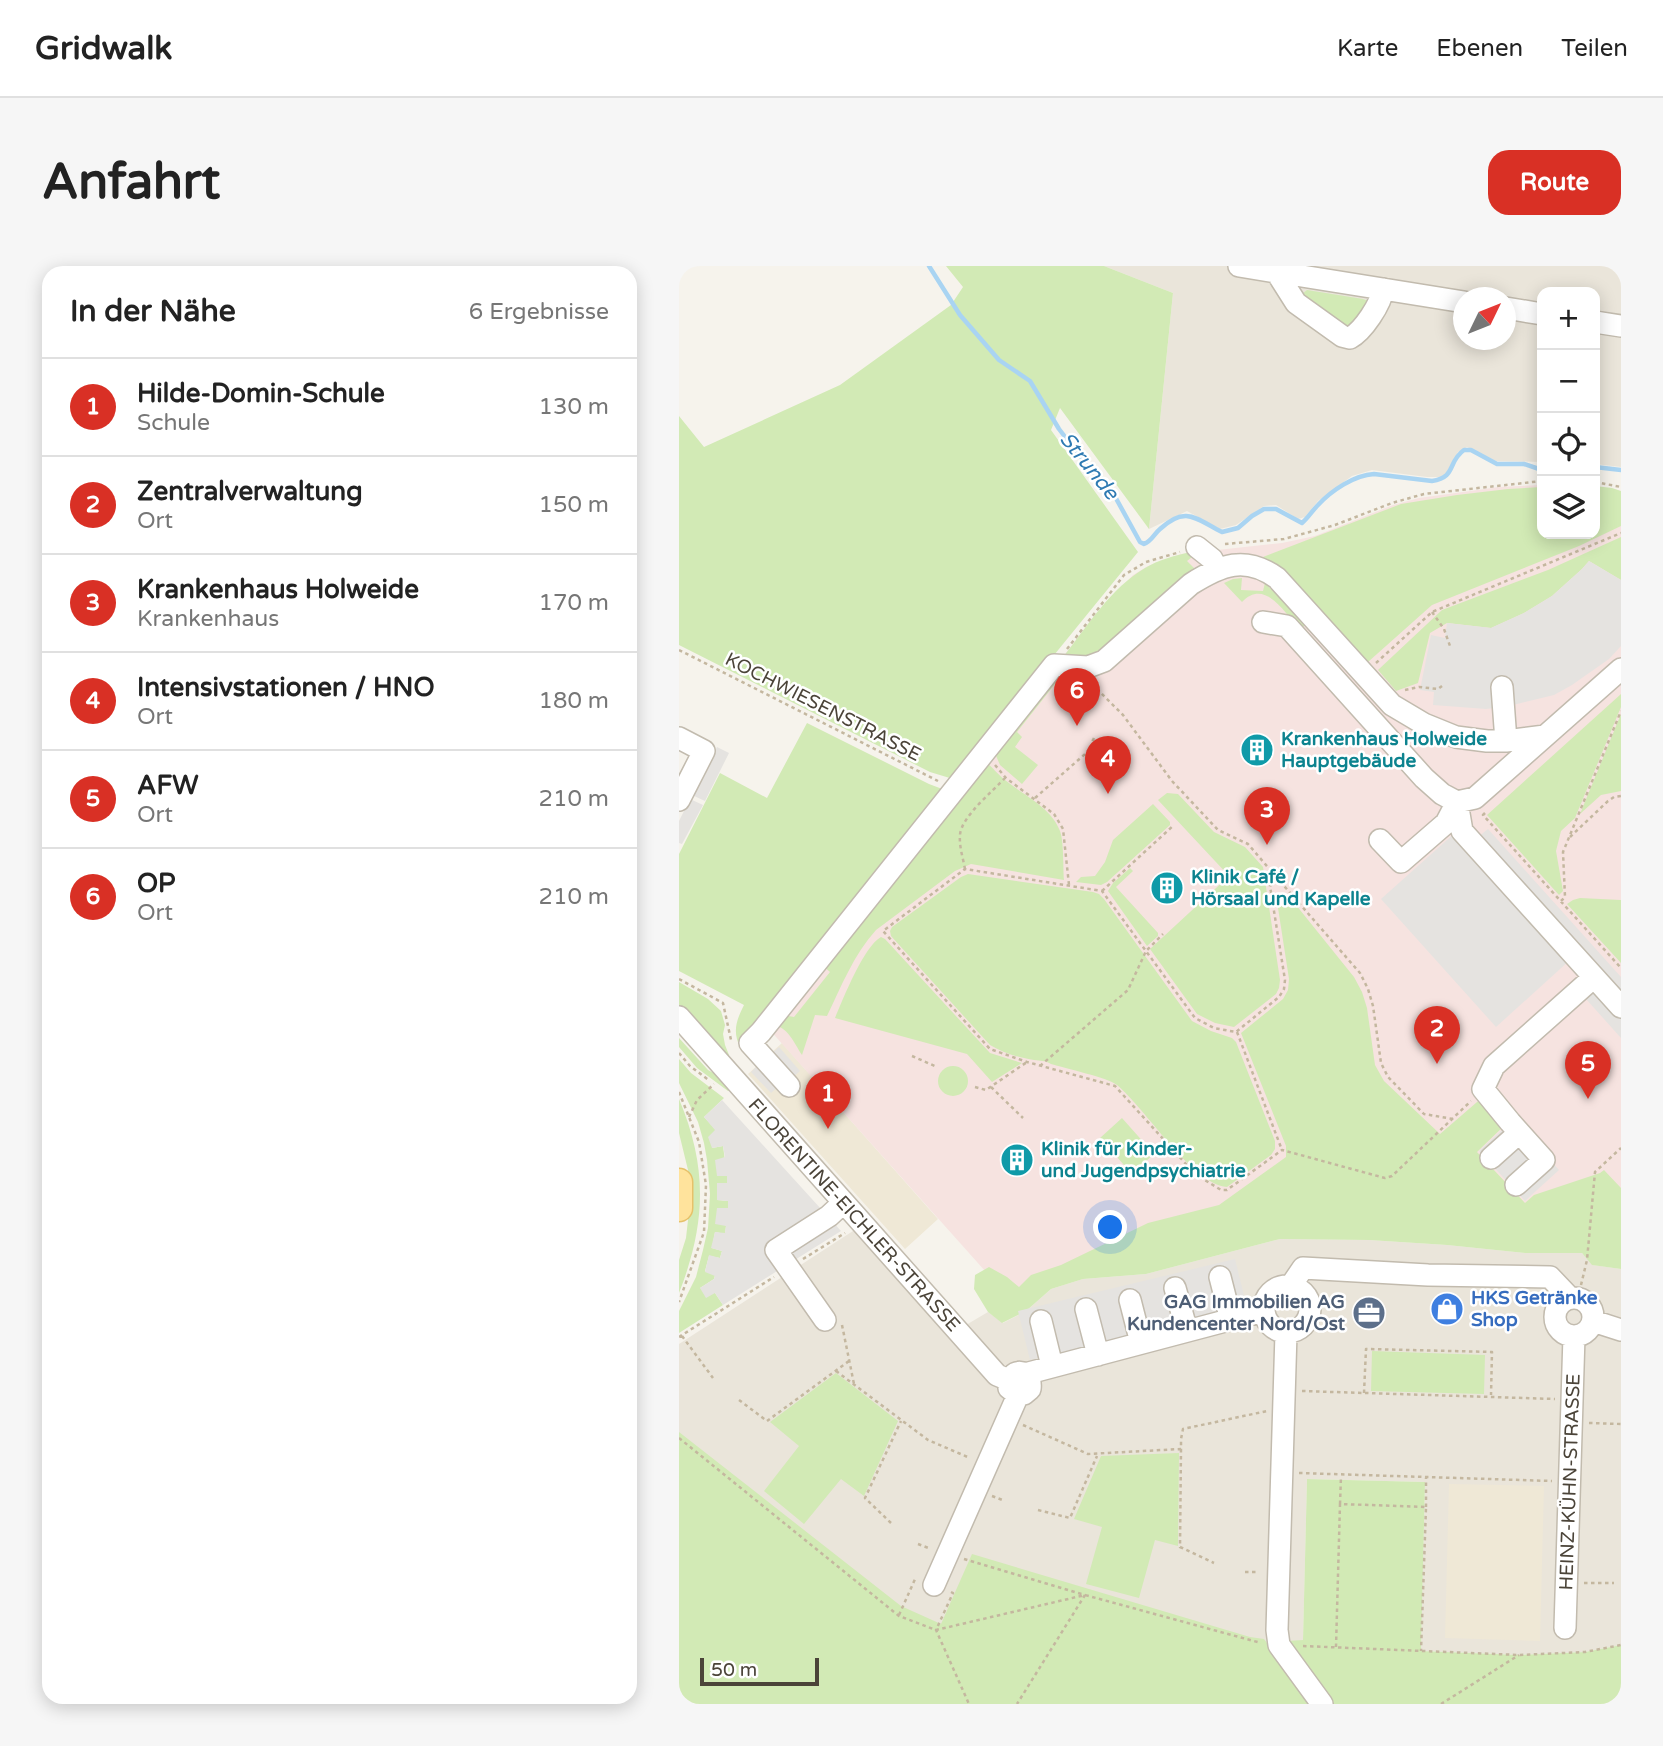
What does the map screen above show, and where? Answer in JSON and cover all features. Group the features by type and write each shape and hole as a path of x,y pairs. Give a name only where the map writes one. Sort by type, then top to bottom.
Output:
{"main road":[{"path":"679,1182 679,1208"}],"street":[{"path":"1239,266 1277,273 1341,274 1383,289 1453,300"},
{"path":"1277,273 1296,303 1342,336 1350,338 1364,325 1382,298 1383,289"},
{"path":"1516,310 1537,313"},
{"path":"1600,323 1621,326"},
{"path":"1197,547 1212,559 1217,569"},
{"path":"789,1086 750,1043 770,1022 1054,665 1088,667 1104,661 1191,584 1217,569 1241,564 1259,568 1277,578 1392,705 1424,724 1456,737 1506,741 1545,736"},
{"path":"1263,622 1287,626 1424,778 1442,794 1457,802 1475,798 1621,669"},
{"path":"1502,687 1506,741"},
{"path":"679,738 705,751 679,800"},
{"path":"1380,840 1401,862 1446,823 1457,802"},
{"path":"1457,802 1462,831 1621,1007"},
{"path":"1516,1185 1545,1160 1483,1089 1494,1066 1594,977"},
{"name":"FLORENTINE-EICHLER-STRASSE","path":"679,1017 703,1045 720,1078 843,1203 996,1375 1017,1383"},
{"name":"FLORENTINE-EICHLER-STRASSE","path":"679,1030 703,1045"},
{"path":"1492,1158 1519,1133"},
{"path":"825,1320 776,1250 829,1216 843,1203"},
{"path":"1290,1287 1303,1268 1551,1277 1574,1298"},
{"path":"1220,1277 1231,1320"},
{"path":"1283,1287 1290,1287 1303,1293 1310,1307 1309,1315 1301,1328 1286,1333 1273,1329 1263,1311 1271,1293 1283,1287"},
{"path":"1175,1288 1187,1331"},
{"path":"1574,1298 1585,1301 1590,1307 1593,1321 1586,1332 1567,1335 1556,1326 1555,1311 1564,1300 1574,1298"},
{"path":"1130,1300 1142,1343"},
{"path":"1086,1309 1098,1355"},
{"path":"934,1585 1007,1418 1017,1383 1052,1366 1263,1311"},
{"path":"1041,1321 1052,1366"},
{"path":"1593,1321 1621,1330"},
{"path":"1286,1333 1277,1630 1279,1645 1322,1704"},
{"name":"HEINZ-KÜHN-STRASSE","path":"1565,1628 1574,1336"}],"path":[{"path":"1054,665 1124,575 1146,562 1197,547 1284,539 1335,525 1424,494 1537,482"},
{"path":"1600,483 1621,487"},
{"path":"1364,674 1431,612 1621,533"},
{"path":"1431,612 1444,629 1450,646"},
{"name":"KOCHWIESENSTRASSE","path":"679,650 956,788"},
{"path":"1088,667 1092,684 1123,715 1172,781 1218,830 1248,845 1360,973 1373,1006 1381,1063 1388,1077 1424,1114 1453,1119"},
{"path":"1394,693 1419,687 1438,689 1443,685"},
{"path":"1561,901 1565,897 1563,852 1621,711"},
{"path":"1035,799 1093,747 1091,744 1094,738"},
{"path":"988,748 990,759 1006,778 1054,814 1063,829 1069,885"},
{"path":"965,869 959,838 961,828 1006,778"},
{"path":"1569,838 1608,801 1621,796"},
{"path":"1493,806 1483,815 1621,968"},
{"path":"1102,891 1174,825"},
{"path":"1278,879 1270,886 1285,980 1284,989 1279,997 1236,1031 1214,1028 1195,1017 1102,891 965,869 883,931 990,1049 1039,1066 1115,1086 1195,1174 1220,1190 1227,1190 1282,1150"},
{"path":"1039,1066 1128,990 1146,950 1163,934"},
{"path":"679,979 723,1003 731,1039"},
{"path":"1236,1031 1282,1150"},
{"path":"912,1056 937,1067"},
{"path":"975,1087 986,1090 1027,1062"},
{"path":"689,1117 697,1100 720,1078"},
{"path":"991,1087 1023,1118"},
{"path":"1282,1150 1385,1178 1392,1176 1483,1089"},
{"path":"1574,1298 1587,1260 1595,1172 1621,1148"},
{"path":"713,1378 680,1336 861,1223"},
{"path":"1364,1393 1366,1349 1429,1350 1492,1352 1491,1397"},
{"path":"739,1400 767,1421 849,1361"},
{"path":"836,1371 928,1440 986,1466"},
{"path":"1285,1391 1572,1399"},
{"path":"1215,1563 1180,1547 1183,1429 1262,1411"},
{"path":"1007,1418 1088,1454 1181,1449"},
{"path":"891,1523 865,1498 901,1421"},
{"path":"1571,1423 1621,1424"},
{"path":"679,1438 899,1616 936,1630"},
{"path":"1038,1510 1070,1518 1098,1454"},
{"path":"1282,1473 1570,1482"},
{"path":"1336,1647 1341,1475"},
{"path":"1421,1651 1426,1477"},
{"path":"995,1497 1005,1501"},
{"path":"1340,1504 1426,1507"},
{"path":"947,1554 1085,1595 1017,1704"},
{"path":"1599,1583 1613,1583"},
{"path":"899,1616 934,1585"},
{"path":"934,1585 936,1630 969,1704"},
{"path":"1441,1704 1519,1655"}],"shaded area":[{"path":"1104,266 1621,266 1621,467 1600,465 1600,287 1537,287 1537,462 1496,461 1467,447 1458,452 1444,477 1372,470 1352,476 1318,501 1305,517 1298,519 1276,505 1264,506 1236,525 1220,529 1187,511 1149,529 1173,293"},
{"path":"1537,485 1537,539 1600,539 1600,526 1621,492 1621,1251 1521,1235 1256,1238 1081,1278 1008,1304 994,1281 768,1028 1104,605 1133,575 1148,566 1181,554 1282,543 1315,536 1393,505 1419,498 1499,487"},
{"path":"1589,561 1621,580 1621,646 1609,659 1554,695 1509,706 1486,709 1433,705 1434,692 1420,690 1431,635 1445,638 1447,623 1491,628 1524,613 1552,596"},
{"path":"717,747 729,753 705,801 692,795"},
{"path":"690,799 703,805 682,844 679,843 679,821"},
{"path":"1466,823 1478,837 1488,829 1621,977 1621,1038 1586,999 1596,990 1570,960 1496,1027 1381,899"},
{"path":"782,1043 938,1219 905,1249 748,1074"},
{"path":"779,1047 800,1071 791,1079 770,1055"},
{"path":"760,1063 780,1085 771,1093 751,1072"},
{"path":"722,1100 841,1231 723,1305 715,1293 706,1298 700,1288 714,1279 715,1276 705,1272 709,1255 720,1258 722,1251 711,1248 715,1232 725,1233 726,1226 715,1224 717,1208 728,1208 728,1201 717,1200 717,1183 727,1183 727,1176 717,1176 715,1160 725,1157 723,1146 712,1148 708,1137 715,1130 704,1117"},
{"path":"1513,1120 1559,1170 1525,1201 1479,1151"},
{"path":"873,1218 966,1325 988,1312 1003,1323 1026,1311 1051,1289 1083,1279 1146,1274 1280,1239 1369,1240 1525,1253 1582,1253 1593,1265 1621,1269 1621,1645 1585,1652 1519,1655 1421,1651 1425,1482 1307,1479 1303,1641 1255,1643 936,1630 899,1616 679,1433 679,1344"},
{"path":"1235,1259 1247,1308 1030,1360 1018,1311"},
{"path":"1449,1484 1544,1486 1540,1641 1445,1638"}],"green space":[{"path":"946,266 1104,266 1173,293 1149,529 1060,408 1051,430 1138,552 953,779 930,772 679,645 679,416 704,447 840,385 951,305 963,287"},
{"path":"1307,290 1368,301 1349,332 1302,300 1302,294"},
{"path":"1537,487 1537,539 1594,539 1432,605 1368,662 1293,581 1263,557 1401,504"},
{"path":"1600,487 1621,491 1621,526 1600,536"},
{"path":"1621,537 1621,580 1589,561 1552,596 1491,628 1447,623 1430,633 1418,683 1396,691 1378,670 1442,610 1548,570"},
{"path":"1191,552 1196,554 1187,561 1196,570 1097,655 1064,656 1101,608 1133,576 1156,563"},
{"path":"1242,578 1241,590 1263,591 1265,583 1306,624 1300,630 1281,607 1267,596 1250,596 1242,602 1224,583"},
{"path":"1056,675 1078,676 1085,690 1068,679 1060,688 1055,684 1017,732 1022,737 1015,747 1038,765 1022,784 1000,765 994,751"},
{"path":"1621,694 1621,707 1575,818 1561,831 1556,851 1563,891 1559,895 1487,815"},
{"path":"1621,714 1621,791 1601,795 1580,814"},
{"path":"807,723 945,790 741,1049 736,1027 744,1005 679,971 679,854 720,773 767,798"},
{"path":"985,762 1043,808 1056,823 1062,842 1064,880 971,864 955,871 876,930 868,939 848,971 827,1016 815,1015 802,1055 788,1033 775,1025 783,1015 794,1017 830,972 822,965"},
{"path":"1167,793 1178,794 1214,832 1245,847 1263,867 1279,988 1276,994 1234,1027 1215,1023 1197,1014 1150,949 1229,876 1158,800"},
{"path":"1153,804 1170,825 1107,882 1101,885 1076,882 1081,877 1095,876 1105,862 1113,840"},
{"path":"1130,868 1133,871 1116,887 1158,933 1147,946 1108,891"},
{"path":"968,874 1099,894 1192,1021 1236,1042 1275,1141 1275,1149 1271,1155 1227,1187 1214,1183 1185,1160 1117,1085 1044,1061 1012,1055 990,1045 891,936 890,931"},
{"path":"1276,895 1292,900 1354,977 1367,1008 1375,1065 1384,1081 1440,1134 1484,1096 1506,1124 1477,1152 1525,1203 1534,1195 1604,1170 1621,1188 1621,1269 1592,1265 1582,1253 1525,1253 1369,1240 1280,1239 1146,1274 1083,1279 1051,1289 1026,1311 1002,1323 988,1312 974,1289 975,1275 989,1267 1019,1287 1031,1275 1061,1265 1148,1223 1219,1205 1286,1157 1286,1146 1241,1033 1283,999 1288,990 1289,979"},
{"path":"1580,898 1621,900 1621,963 1567,904"},
{"path":"881,937 990,1053 1022,1063 992,1082 967,1054 835,1018 861,962 874,942"},
{"path":"679,982 708,999 721,1011 728,1056 679,1009"},
{"path":"679,1038 708,1070 733,1088 728,1091 697,1068 679,1047"},
{"path":"679,1059 691,1073 724,1098 704,1117 716,1130 712,1148 723,1146 728,1183 717,1200 728,1201 728,1209 717,1208 726,1226 725,1234 715,1232 712,1248 722,1251 720,1258 709,1256 705,1271 715,1275 714,1279 700,1288 715,1293 723,1305 679,1333 679,1311 696,1277 708,1228 710,1194 704,1143 698,1122 679,1083"},
{"path":"953,1066 964,1070 968,1081 964,1092 953,1096 942,1092 938,1081 942,1070"},
{"path":"679,1099 695,1149 700,1196 694,1243 679,1293 679,1260 686,1238 690,1202 688,1170 679,1133"},
{"path":"1122,1118 1154,1154 1132,1174 1100,1138"},
{"path":"1372,1351 1485,1355 1484,1394 1371,1391"},
{"path":"836,1373 898,1421 864,1496 841,1479 804,1524 764,1491 799,1446 770,1422"},
{"path":"679,1432 901,1606 941,1624 972,1554 1264,1639 1313,1704 679,1704"},
{"path":"1179,1453 1178,1546 1155,1540 1139,1598 1086,1584 1102,1527 1074,1519 1101,1456"},
{"path":"1307,1479 1425,1482 1421,1651 1519,1655 1585,1652 1621,1645 1621,1704 1332,1704 1287,1641 1303,1640"}],"waterway":[{"name":"Strunde","path":"929,266 960,315 999,360 1030,381 1059,429 1092,472 1107,482 1140,542 1144,544 1169,522 1184,516 1198,519 1222,532 1238,528 1264,509 1276,509 1302,523 1329,494 1351,481 1374,474 1432,481 1440,479 1449,473 1455,459 1464,450 1471,450 1497,464 1524,464 1537,468"},
{"name":"Strunde","path":"1600,468 1621,470"}],"place":[{"name":"OP","path":"1077,726"},
{"name":"Krankenhaus Holweide Hauptgebäude","path":"1257,750"},
{"name":"Intensivstationen / HNO","path":"1108,794"},
{"name":"Krankenhaus Holweide","path":"1267,845"},
{"name":"Klinik Café / Hörsaal und Kapelle","path":"1167,888"},
{"name":"Zentralverwaltung","path":"1437,1064"},
{"name":"AFW","path":"1588,1099"},
{"name":"Hilde-Domin-Schule","path":"828,1129"},
{"name":"Klinik für Kinder- und Jugendpsychiatrie","path":"1017,1160"},
{"name":"HKS Getränke Shop","path":"1447,1309"},
{"name":"GAG Immobilien AG Kundencenter Nord/Ost","path":"1369,1313"}]}
